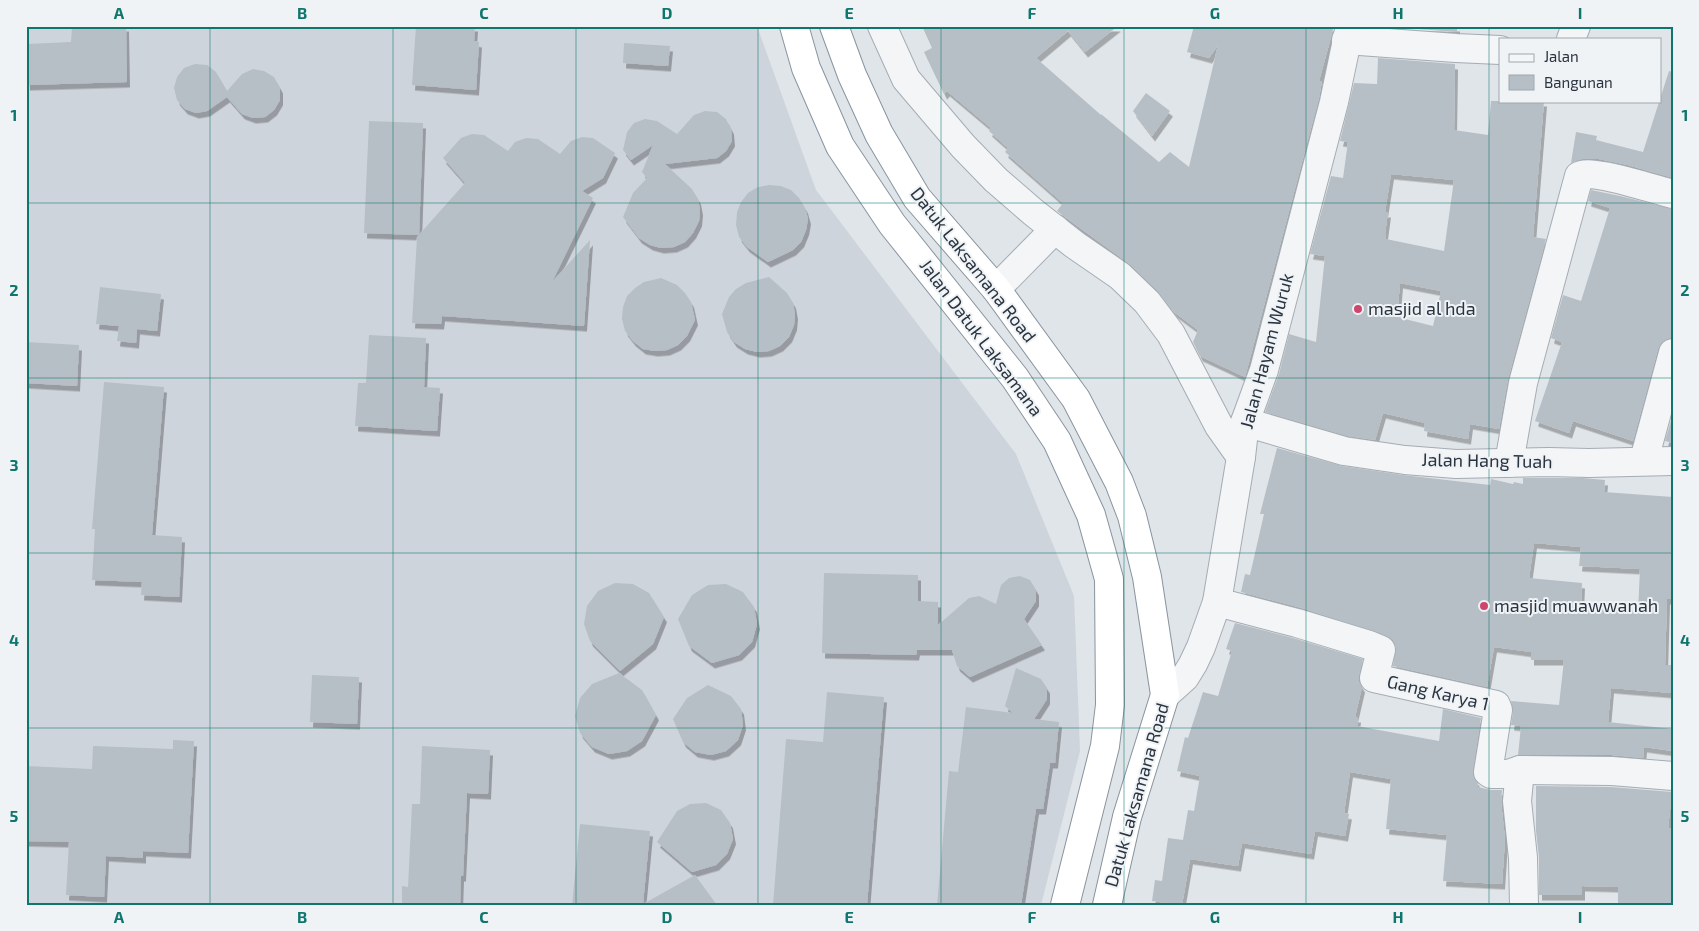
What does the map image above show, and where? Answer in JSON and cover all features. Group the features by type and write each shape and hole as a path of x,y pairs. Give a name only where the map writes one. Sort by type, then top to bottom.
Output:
{"highway":[{"name":"Jalan Datuk Laksamana","path":"794,26 806,68 840,146 892,224 1015,378 1057,441 1091,515 1109,579 1110,705 1105,746 1065,905"},
{"name":"Datuk Laksamana Road","path":"834,26 852,74 879,134 917,198 996,289 1076,399 1119,482 1132,516 1148,577 1165,696 1127,817 1106,905"}],"street":[{"path":"882,26 906,79 932,111 996,180 1075,245 1120,276 1147,302 1171,334 1219,426 1242,457"},
{"path":"1571,38 1576,26"},
{"path":"1348,33 1456,48 1499,50"},
{"name":"Jalan Hayam Wuruk","path":"1165,696 1185,677 1194,664 1217,602 1242,457 1245,422 1264,370 1334,102 1348,33"},
{"path":"1509,462 1523,384 1579,176 1582,173 1588,173 1610,177 1673,194"},
{"path":"996,289 1055,229"},
{"path":"1644,460 1673,352"},
{"name":"Jalan Hang Tuah","path":"1245,422 1344,451 1396,459 1456,464 1673,461"},
{"name":"Gang Karya 1","path":"1217,602 1369,644 1381,650 1374,678 1494,704 1498,710 1488,772 1491,774 1508,774 1520,770"},
{"path":"1524,905 1523,858 1517,801 1520,770 1612,771 1673,776"}],"shaded area":[{"path":"26,26 757,26 816,190 1016,454 1074,596 1080,751 1041,905 26,905"}],"building":[{"path":"72,26 126,26 127,82 27,85 26,44 71,42"},
{"path":"416,26 475,26 474,41 479,42 476,90 412,85"},
{"path":"922,26 1118,26 1085,52 1068,31 1036,58 1101,115 1159,162 1170,152 1189,167 1218,45 1209,58 1187,52 1194,26 1334,26 1319,81 1322,81 1319,98 1245,377 1200,356 1193,342 1198,330 1174,312 1158,291 1131,265 1057,211 1063,203 1005,152 1008,148 989,131 991,128 947,91 944,94 924,52 932,48"},
{"path":"1380,26 1457,26 1457,32"},
{"path":"624,43 670,46 668,66 623,63"},
{"path":"1378,58 1455,64 1454,130 1488,135 1491,101 1544,102 1533,237 1546,239 1508,379 1499,429 1470,424 1468,439 1424,431 1425,423 1383,413 1375,440 1347,436 1265,412 1279,374 1289,334 1316,342 1325,256 1310,254 1331,176 1343,178 1348,142 1340,141 1354,83 1377,84","holes":["1391,174 1454,180 1444,251 1386,239 1388,212 1385,212","1400,283 1441,291 1433,326 1397,317"]},
{"path":"195,64 207,65 216,72 227,91 242,74 253,69 264,71 274,77 280,88 280,100 274,110 265,117 253,118 242,114 227,97 207,111 196,113 185,109 177,100 174,88 177,77 184,68"},
{"path":"1669,71 1673,72 1673,178 1599,159 1582,159 1571,163 1576,132 1597,136 1596,140 1643,152 1659,102 1662,102 1662,93"},
{"path":"1146,93 1170,111 1152,136 1133,111"},
{"path":"705,111 717,112 726,119 731,129 732,141 726,151 717,158 665,164 692,189 698,199 699,221 693,233 685,242 674,247 661,248 650,245 639,238 623,217 633,193 647,178 642,172 653,145 631,160 623,150 627,132 634,123 645,119 657,121 677,134 694,115"},
{"path":"369,121 423,123 419,235 364,233"},
{"path":"472,134 484,135 508,151 515,142 526,138 538,139 560,154 571,141 582,137 593,138 615,153 603,178 582,191 593,198 552,282 590,240 584,326 442,316 441,324 412,323 417,237 465,183 443,158 461,138"},
{"path":"769,185 781,186 791,190 805,208 808,219 801,242 793,250 768,262 747,247 739,237 736,225 737,212 741,202 748,193 758,187"},
{"path":"1591,190 1673,209 1673,338 1662,342 1658,349 1633,441 1573,421 1569,433 1535,421 1562,342 1551,338 1563,295 1581,301 1610,208 1588,201"},
{"path":"769,277 787,293 793,303 794,325 789,337 780,346 769,351 757,352 745,349 734,342 727,332 722,314 729,297 736,289 746,283"},
{"path":"661,278 677,285 685,293 691,302 695,320 687,336 678,345 667,350 643,349 625,331 622,319 623,307 627,296 635,288 644,282"},
{"path":"100,287 161,294 157,331 137,329 136,343 117,341 119,326 96,324"},
{"path":"369,335 426,338 424,387 440,388 437,431 355,426 358,383 366,383"},
{"path":"26,342 79,345 77,386 26,383"},
{"path":"104,382 164,387 152,535 182,537 179,597 141,595 142,582 92,580 95,529 92,529"},
{"path":"1673,414 1673,443 1665,441"},
{"path":"1277,448 1342,466 1403,475 1490,485 1491,479 1513,484 1514,482 1523,484 1523,478 1583,478 1605,480 1604,492 1673,497 1673,599 1667,599 1665,665 1673,665 1672,693 1611,688 1608,722 1673,729 1673,751 1644,747 1643,758 1612,755 1518,755 1521,726 1511,725 1513,712 1511,701 1559,705 1564,660 1531,660 1531,652 1494,647 1487,687 1393,666 1396,647 1393,640 1387,636 1302,608 1241,592 1245,574 1250,575 1264,514 1260,514","holes":["1534,543 1581,547 1579,566 1640,569 1638,611 1581,604 1582,583 1529,578"]},
{"path":"824,573 918,575 918,601 938,602 938,625 969,598 979,596 996,604 1001,585 1009,578 1020,576 1030,580 1036,590 1036,601 1024,619 1042,645 970,677 957,666 952,650 917,650 916,655 822,653"},
{"path":"615,583 633,584 649,593 664,617 653,644 620,671 590,641 584,624 587,606 598,591"},
{"path":"726,584 743,592 754,607 757,624 752,642 739,655 712,663 689,646 678,619 692,595 708,585"},
{"path":"1235,623 1363,659 1359,675 1359,682 1362,687 1355,717 1358,717 1357,726 1439,741 1443,709 1481,718 1473,770 1474,778 1478,783 1477,787 1502,790 1501,802 1505,839 1502,884 1443,881 1447,835 1386,829 1391,779 1350,772 1344,813 1349,814 1345,836 1315,831 1311,854 1242,843 1238,866 1190,859 1182,905 1152,901 1155,880 1162,881 1168,838 1183,840 1188,810 1194,811 1200,776 1177,771 1185,737 1188,738 1203,692 1218,696 1232,651 1226,649"},
{"path":"1016,668 1041,679 1047,688 1047,699 1034,719 1059,722 1055,763 1050,763 1043,809 1036,809 1021,905 937,905 949,771 958,772 966,707 1013,713 1005,706"},
{"path":"619,673 642,690 656,715 642,741 627,751 609,754 592,747 580,733 575,716 580,698 592,684"},
{"path":"312,675 359,677 357,724 310,722"},
{"path":"708,685 731,696 741,709 743,725 738,740 726,751 711,755 695,752 683,742 673,719 687,698"},
{"path":"827,692 884,697 867,905 773,905 786,739 823,742"},
{"path":"173,740 194,741 188,853 143,851 143,858 106,856 104,897 66,895 69,842 26,841 26,766 92,769 93,746 173,749"},
{"path":"422,746 490,750 488,794 467,793 460,905 402,905 402,886 408,887 412,804 420,804"},
{"path":"1536,786 1611,787 1672,792 1668,828 1673,828 1673,905 1618,905 1618,887 1582,886 1582,895 1539,895"},
{"path":"706,803 721,810 730,823 733,839 727,854 716,865 692,872 657,842 677,811 690,804"},
{"path":"580,824 650,831 643,904 695,875 717,905 572,905"}],"place":[{"name":"masjid al hda","path":"1358,309"},
{"name":"masjid muawwanah","path":"1484,606"}]}
